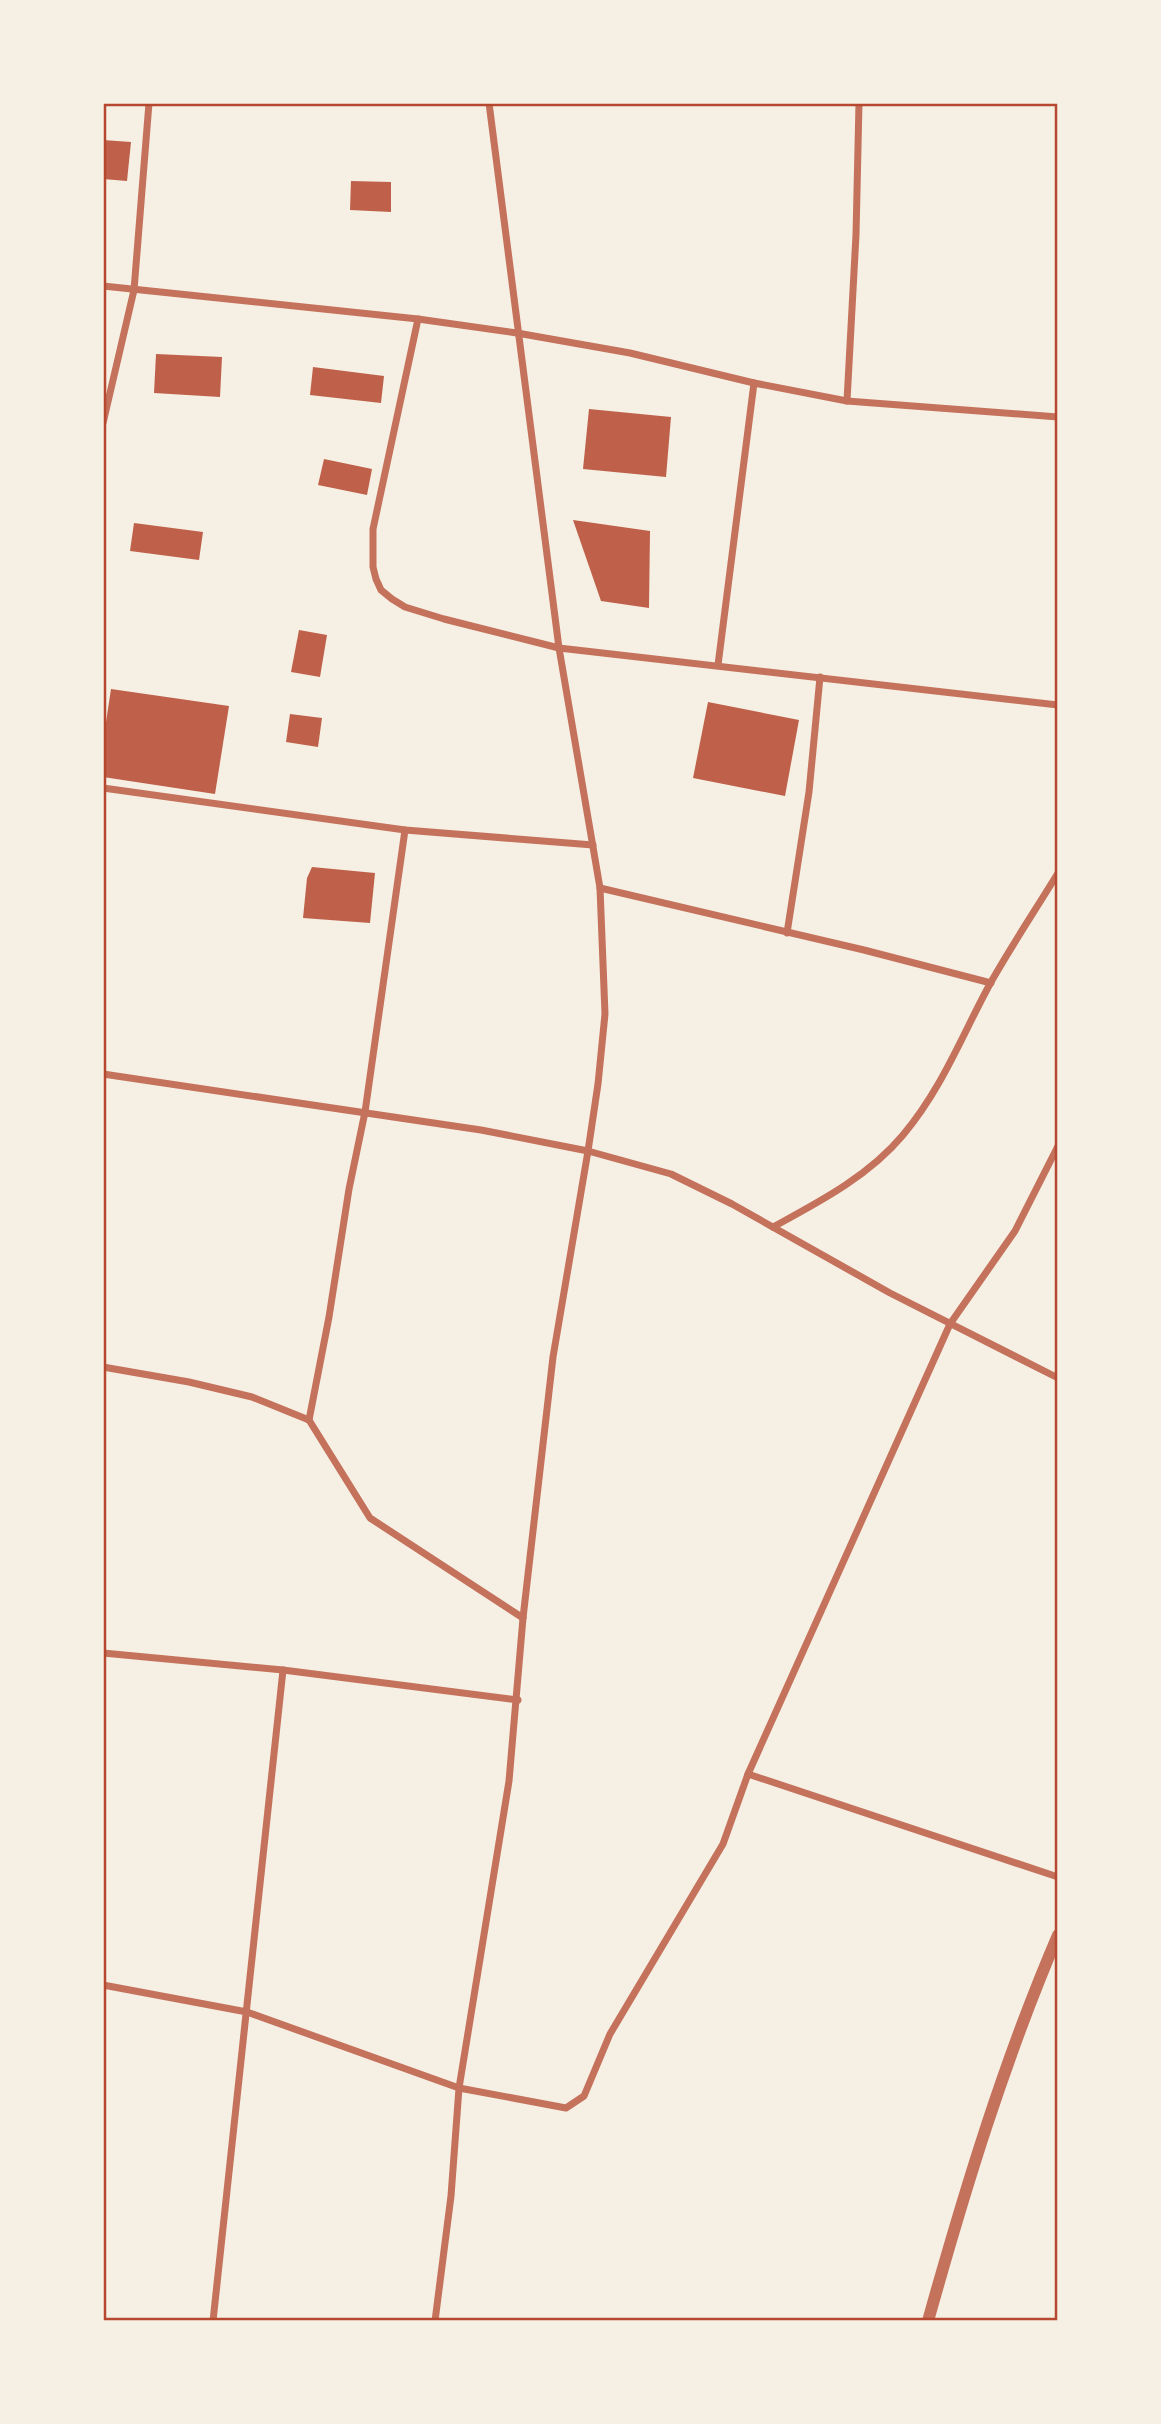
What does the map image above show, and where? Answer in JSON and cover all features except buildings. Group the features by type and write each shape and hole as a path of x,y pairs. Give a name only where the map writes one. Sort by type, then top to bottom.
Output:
{"street":[{"path":"103,423 134,290 149,103"},
{"path":"435,2321 451,2196 458,2088 509,1781 523,1618 553,1357 588,1151 605,1014 600,888 559,648 489,103"},
{"path":"847,401 856,235 859,103"},
{"path":"103,286 418,319 517,333 630,353 754,383 847,401 1058,417"},
{"path":"418,319 373,529 373,567 376,579 381,590 405,607 559,648 1058,705"},
{"path":"718,665 754,383"},
{"path":"787,933 809,792 820,677"},
{"path":"103,789 405,830 593,845"},
{"path":"309,1420 365,1112 405,830"},
{"path":"774,1227 869,1168 903,1136 952,1062 991,983 1058,873"},
{"path":"600,888 991,983"},
{"path":"103,1074 481,1130 588,1151 671,1174 732,1204 890,1293 1058,1378"},
{"path":"103,1985 247,2012 458,2088 566,2108 584,2096 610,2034 723,1844 748,1774 950,1324 1015,1231 1058,1146"},
{"path":"103,1367 189,1382 252,1397 309,1420 370,1518 523,1618"},
{"path":"103,1653 283,1670 518,1700"},
{"path":"212,2321 283,1670"},
{"path":"748,1774 1058,1877"},
{"path":"928,2321 958,2211 1023,2016 1058,1935"}]}
